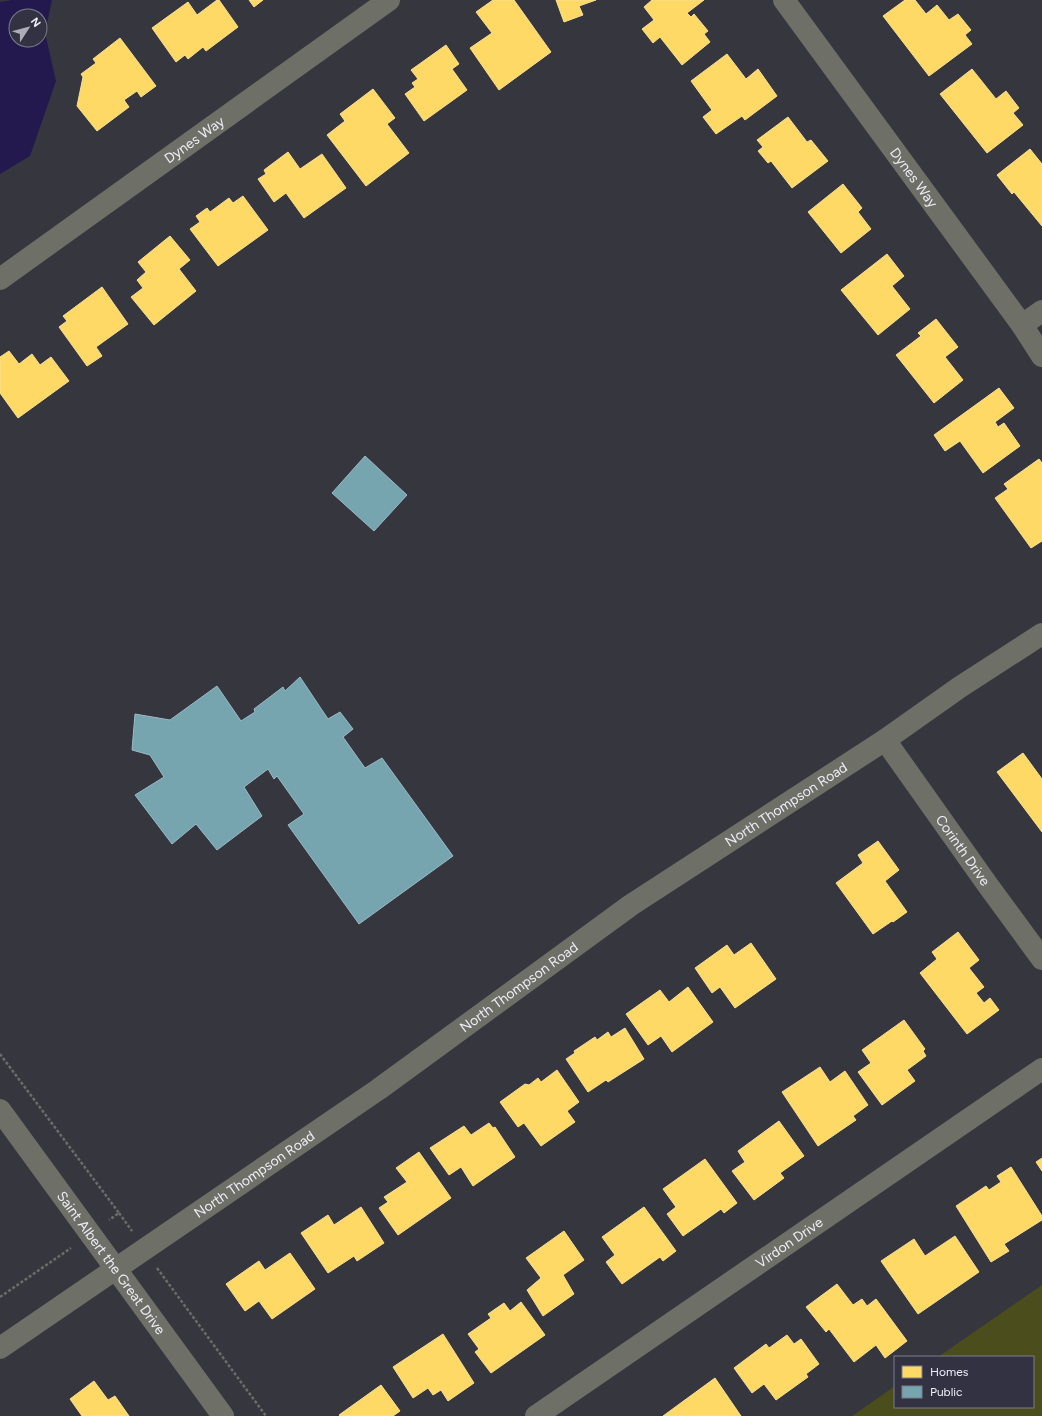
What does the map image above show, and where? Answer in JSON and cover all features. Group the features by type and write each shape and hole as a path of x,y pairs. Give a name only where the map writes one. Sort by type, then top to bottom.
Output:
{"street":[{"name":"Dynes Way","path":"0,279 389,0"},
{"name":"Dynes Way","path":"784,0 1022,325 1042,356"},
{"path":"1022,325 1042,311"},
{"name":"North Thompson Road","path":"0,1348 378,1089 631,905 885,740 960,687 1042,634"},
{"name":"Corinth Drive","path":"885,740 1042,959"},
{"name":"Virdon Drive","path":"536,1416 1042,1068"},
{"name":"Saint Albert the Great Drive","path":"0,1110 223,1416"}],"path":[{"path":"119,1213 170,1287 266,1416"}],"shaded area":[{"path":"12,0 52,0 48,19 48,8 8,8 8,48 48,48 48,46 56,81 30,156 0,174 0,2"},
{"path":"1042,1285 1042,1416 852,1416 894,1387 894,1408 1034,1408 1034,1356 939,1356"}],"building: Homes":[{"path":"219,0 238,27 206,51 203,47 188,59 185,55 176,62 152,28 188,2 197,15"},
{"path":"249,0 263,0 254,7"},
{"path":"493,0 514,0 551,52 499,90 470,48 492,33 476,12"},
{"path":"556,0 596,0 579,6 583,15 564,22"},
{"path":"652,0 704,0 687,13 691,17 694,14 708,31 704,34 710,42 682,65 660,37 653,43 642,29 654,20 644,7"},
{"path":"905,0 915,0 926,14 937,5 949,20 958,14 971,30 965,35 972,44 929,76 883,16"},
{"path":"120,38 156,86 141,97 137,91 124,100 129,107 97,131 77,106 83,77 81,74 96,63 93,59"},
{"path":"446,45 459,64 452,69 467,90 424,121 405,94 415,87 412,83 418,79 411,70"},
{"path":"727,54 746,79 758,69 777,96 745,120 742,116 716,134 703,117 712,110 691,81"},
{"path":"972,69 996,99 1006,91 1019,108 1013,113 1023,125 987,153 940,94"},
{"path":"373,89 395,118 387,124 409,153 366,186 327,135 345,121 340,114"},
{"path":"788,117 807,142 811,140 828,161 792,188 771,161 768,163 758,151 763,147 757,140"},
{"path":"1030,149 1042,164 1042,226 1014,192 1012,194 997,175"},
{"path":"288,152 300,169 322,154 346,188 304,218 286,193 274,202 258,179 266,174 264,170"},
{"path":"843,184 862,208 858,212 871,229 841,253 808,212"},
{"path":"243,196 268,230 218,266 190,229 200,222 196,216 207,208 210,212 229,198 233,203"},
{"path":"170,236 190,260 179,269 196,291 154,325 131,297 143,288 137,280 146,272 138,262"},
{"path":"887,254 904,276 892,286 910,309 878,335 841,290"},
{"path":"102,287 128,324 96,347 102,356 87,366 59,327 67,321 63,316"},
{"path":"936,319 958,347 945,357 963,380 934,403 896,355 921,336 918,333"},
{"path":"9,351 19,364 32,354 40,365 51,357 69,381 18,418 0,393 0,357"},
{"path":"999,388 1014,408 995,422 998,427 1004,423 1020,446 983,473 960,441 945,451 934,435"},
{"path":"1039,459 1042,463 1042,541 1031,548 995,498 1008,489 1004,484"},
{"path":"1023,753 1042,779 1042,832 997,772"},
{"path":"878,841 899,870 885,881 907,912 873,934 836,883 863,863 858,855"},
{"path":"958,932 979,960 969,968 984,987 976,993 984,1003 990,998 999,1010 967,1034 920,973 937,959 932,952"},
{"path":"751,943 776,979 735,1008 720,987 712,993 695,968 727,945 734,955"},
{"path":"688,987 713,1022 672,1052 661,1036 648,1045 626,1014 660,990 669,1002"},
{"path":"904,1020 925,1049 923,1051 926,1056 907,1070 915,1081 882,1105 858,1072 871,1063 862,1050"},
{"path":"625,1028 644,1059 608,1082 606,1080 588,1092 566,1059 575,1053 574,1051 595,1037 597,1040 608,1032 611,1037"},
{"path":"820,1067 830,1082 845,1071 868,1105 853,1116 856,1120 818,1146 782,1092"},
{"path":"557,1070 579,1102 567,1111 575,1122 541,1146 524,1123 518,1127 500,1102 525,1084 529,1085 538,1078 541,1082"},
{"path":"779,1121 804,1156 780,1173 784,1178 754,1200 732,1171 745,1162 738,1151"},
{"path":"489,1123 493,1128 495,1127 515,1157 473,1186 461,1167 449,1175 430,1148 464,1126 471,1135"},
{"path":"419,1152 451,1198 398,1235 379,1208 388,1202 384,1197 407,1182 396,1168"},
{"path":"1042,1158 1042,1171 1036,1162"},
{"path":"705,1159 737,1203 724,1213 721,1209 683,1236 667,1214 676,1207 663,1189"},
{"path":"1011,1167 1042,1216 1042,1220 1004,1244 1009,1251 991,1262 956,1206 986,1186 989,1190 1001,1182 997,1176"},
{"path":"361,1207 384,1243 357,1261 354,1256 328,1273 301,1233 328,1215 334,1225"},
{"path":"644,1207 676,1251 663,1261 660,1257 622,1284 606,1262 615,1255 602,1237"},
{"path":"564,1231 584,1260 563,1275 574,1294 543,1316 527,1290 541,1278 526,1258"},
{"path":"955,1236 979,1272 918,1314 881,1261 914,1239 925,1256"},
{"path":"290,1253 315,1289 272,1319 259,1301 245,1311 226,1284 259,1261 265,1270"},
{"path":"837,1284 853,1305 862,1299 867,1306 876,1299 907,1341 885,1358 876,1345 854,1362 829,1329 826,1332 806,1307"},
{"path":"521,1302 545,1335 491,1373 475,1352 479,1349 468,1334 491,1318 488,1314 504,1303 510,1311"},
{"path":"443,1334 474,1383 448,1401 441,1390 433,1395 428,1388 413,1398 393,1367"},
{"path":"787,1335 794,1344 801,1339 819,1364 806,1374 808,1377 776,1400 764,1384 752,1393 734,1368 766,1344 769,1348"},
{"path":"715,1378 741,1416 663,1416"},
{"path":"94,1381 108,1400 115,1396 129,1416 82,1416 70,1399"},
{"path":"381,1385 400,1411 393,1416 339,1415"}],"building: Public":[{"path":"365,456 407,495 374,531 332,493"},
{"path":"300,677 328,719 340,712 353,729 343,737 365,768 382,758 453,856 359,924 288,825 304,814 277,776 274,779 268,769 244,787 262,816 217,850 196,824 172,844 135,795 164,777 150,755 132,750 135,714 170,720 217,686 241,721 255,712 254,709 283,687 285,691"}]}
